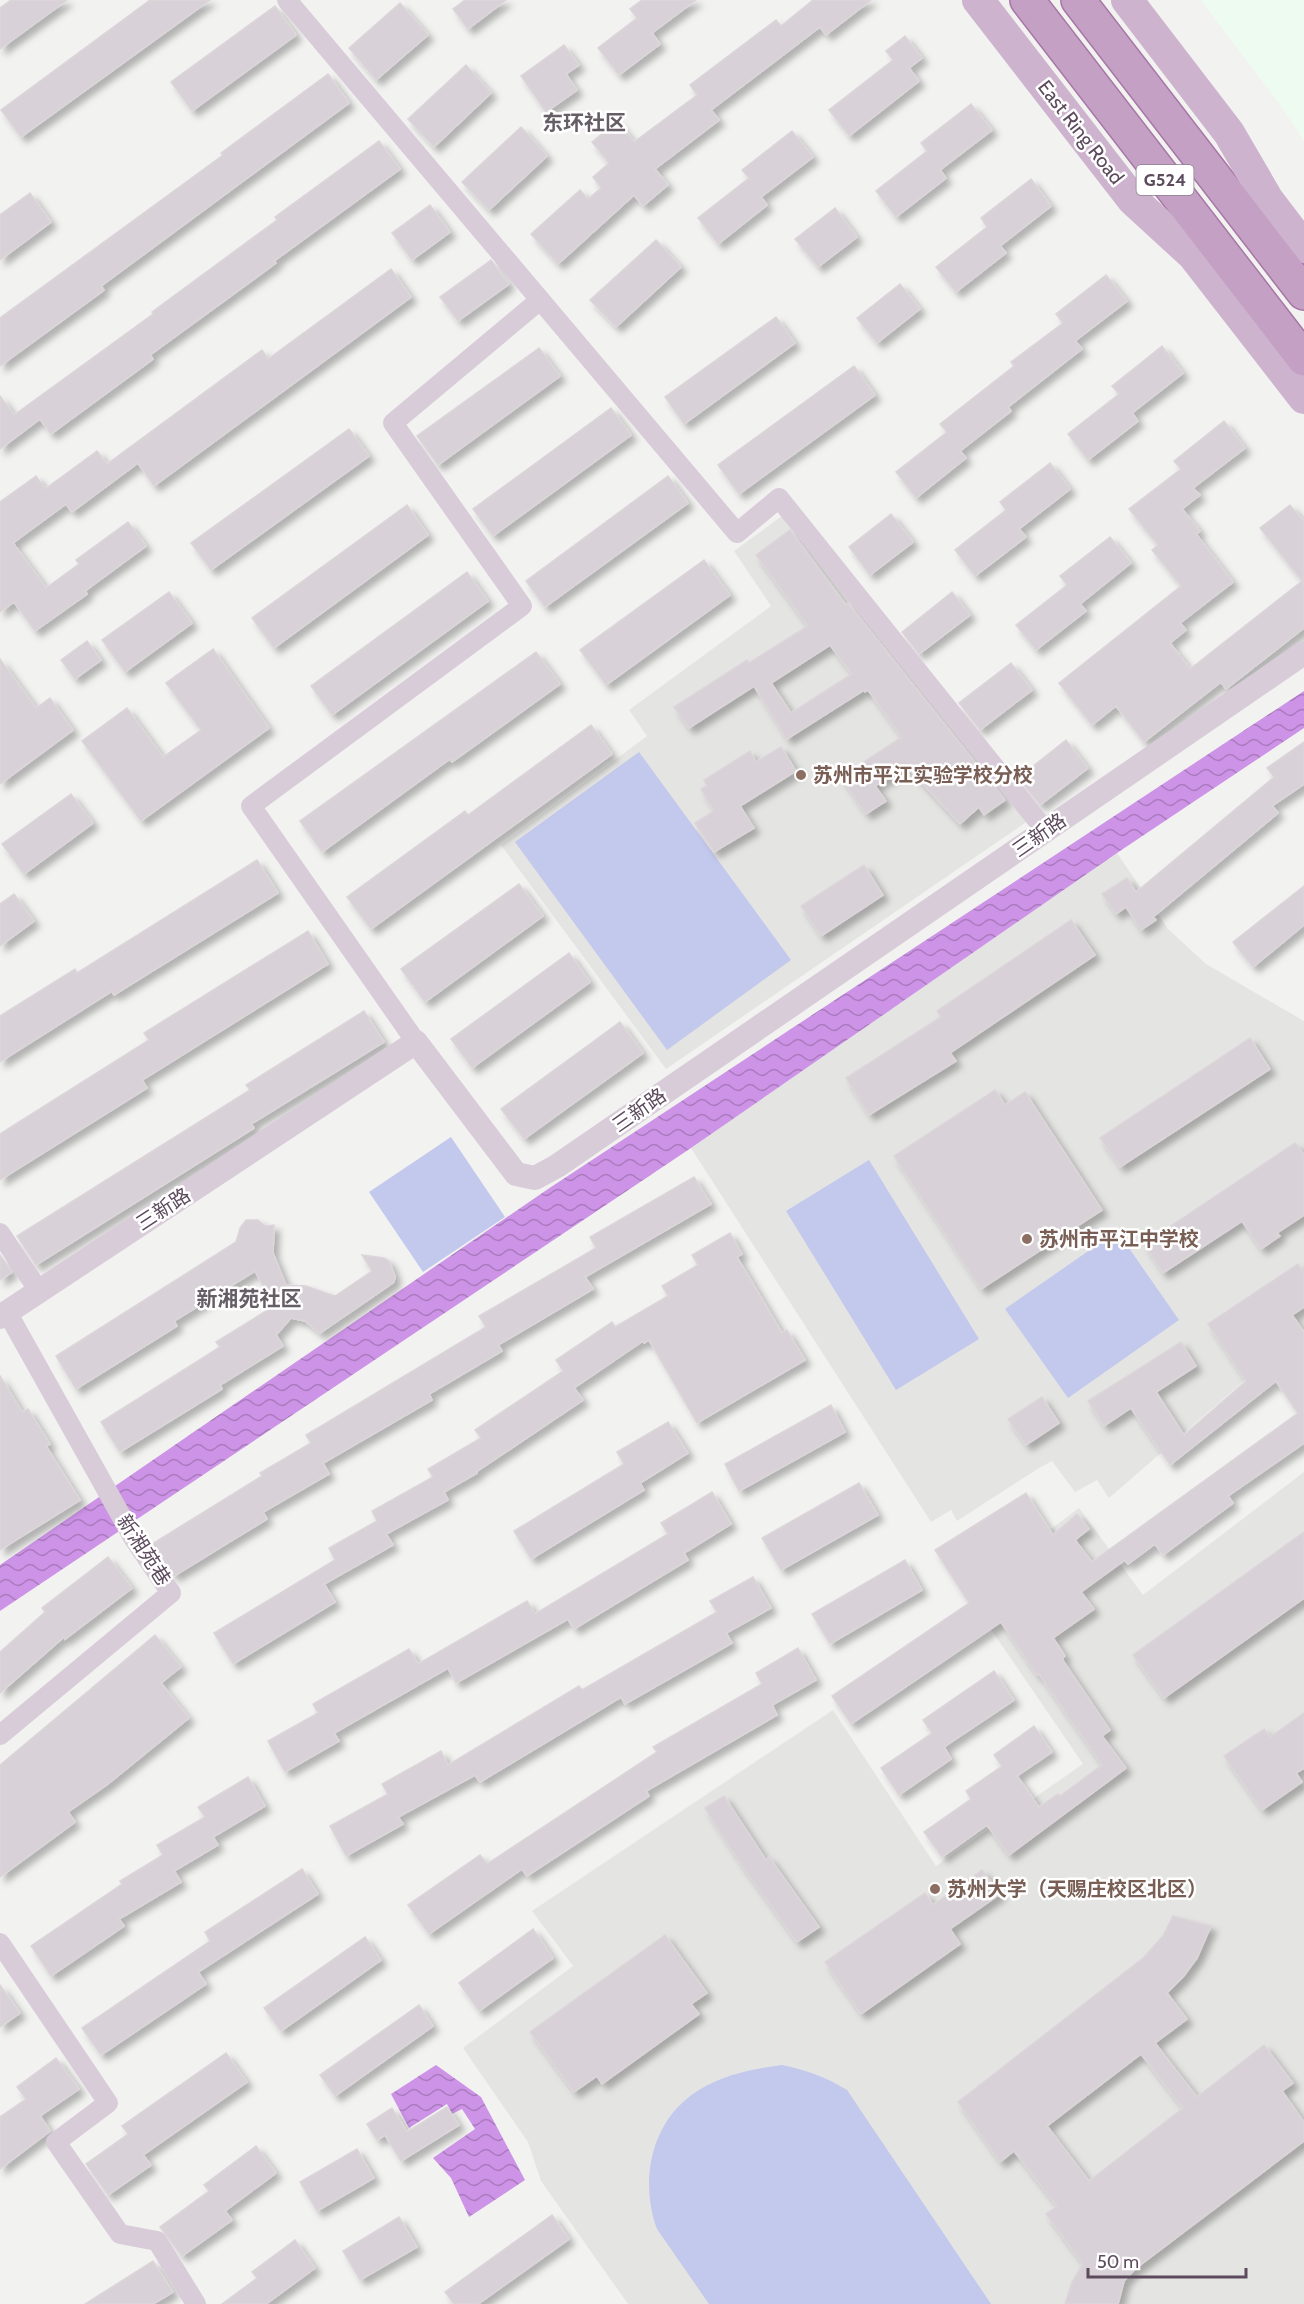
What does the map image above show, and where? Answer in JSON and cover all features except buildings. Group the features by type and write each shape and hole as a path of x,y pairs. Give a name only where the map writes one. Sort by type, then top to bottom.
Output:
{"highway":[{"name":"G524","path":"1026,0 1304,360"},
{"name":"G524","path":"1078,0 1304,293"}],"main road":[{"name":"East Ring Road","path":"978,0 1133,200 1192,255 1304,398"},
{"path":"1127,0 1229,133 1268,200 1304,247"}],"street":[{"path":"287,0 737,533 779,498 1045,830"},
{"path":"416,1042 251,806 522,606 393,423 540,300"},
{"name":"三新路","path":"4,1315 416,1042 516,1174 536,1178 557,1166 1304,653"},
{"path":"0,1233 39,1292"},
{"name":"新湘苑巷","path":"0,1735 171,1593 105,1489 4,1315"},
{"path":"0,1943 108,2103 56,2142 120,2234 156,2241 196,2304"}],"shaded area":[{"path":"1201,0 1304,0 1304,140 1278,102"},
{"name":"苏州市平江实验学校分校","path":"793,508 1038,814 666,1069 501,845 647,736 629,710 771,606 734,551"},
{"path":"639,752 791,960 667,1050 515,842"},
{"name":"苏州市平江中学校","path":"1117,853 1168,929 1206,964 1304,1021 1304,1329 1109,1498 1097,1480 1075,1492 1052,1461 957,1521 951,1510 931,1522 691,1148"},
{"path":"451,1137 505,1217 423,1272 369,1192"},
{"path":"869,1160 979,1339 896,1390 786,1211"},
{"path":"1117,1231 1179,1320 1068,1398 1005,1309"},
{"name":"苏州大学（天赐庄校区北区）","path":"1304,1472 1304,2304 628,2304 541,2181 528,2142 463,2048 573,1966 532,1911 833,1710 936,1866 1083,1764 966,1593 1079,1508 1143,1595"},
{"path":"782,2065 816,2075 847,2090 991,2304 709,2304 657,2229 649,2191 653,2152 670,2117 683,2102 699,2090 739,2073"}],"water":[{"path":"1304,691 1304,728 1117,853 691,1148 0,1611 0,1565 548,1189"},
{"path":"436,2065 481,2097 525,2180 469,2217 451,2178 433,2158 475,2129 462,2109 452,2114 447,2104 409,2128 391,2094"}],"place":[{"name":"苏州市平江实验学校分校","path":"801,775"},
{"name":"苏州市平江中学校","path":"1027,1239"},
{"name":"苏州大学（天赐庄校区北区）","path":"935,1889"}],"district":[{"name":"东环社区","path":"584,122"},
{"name":"新湘苑社区","path":"249,1298"}]}
